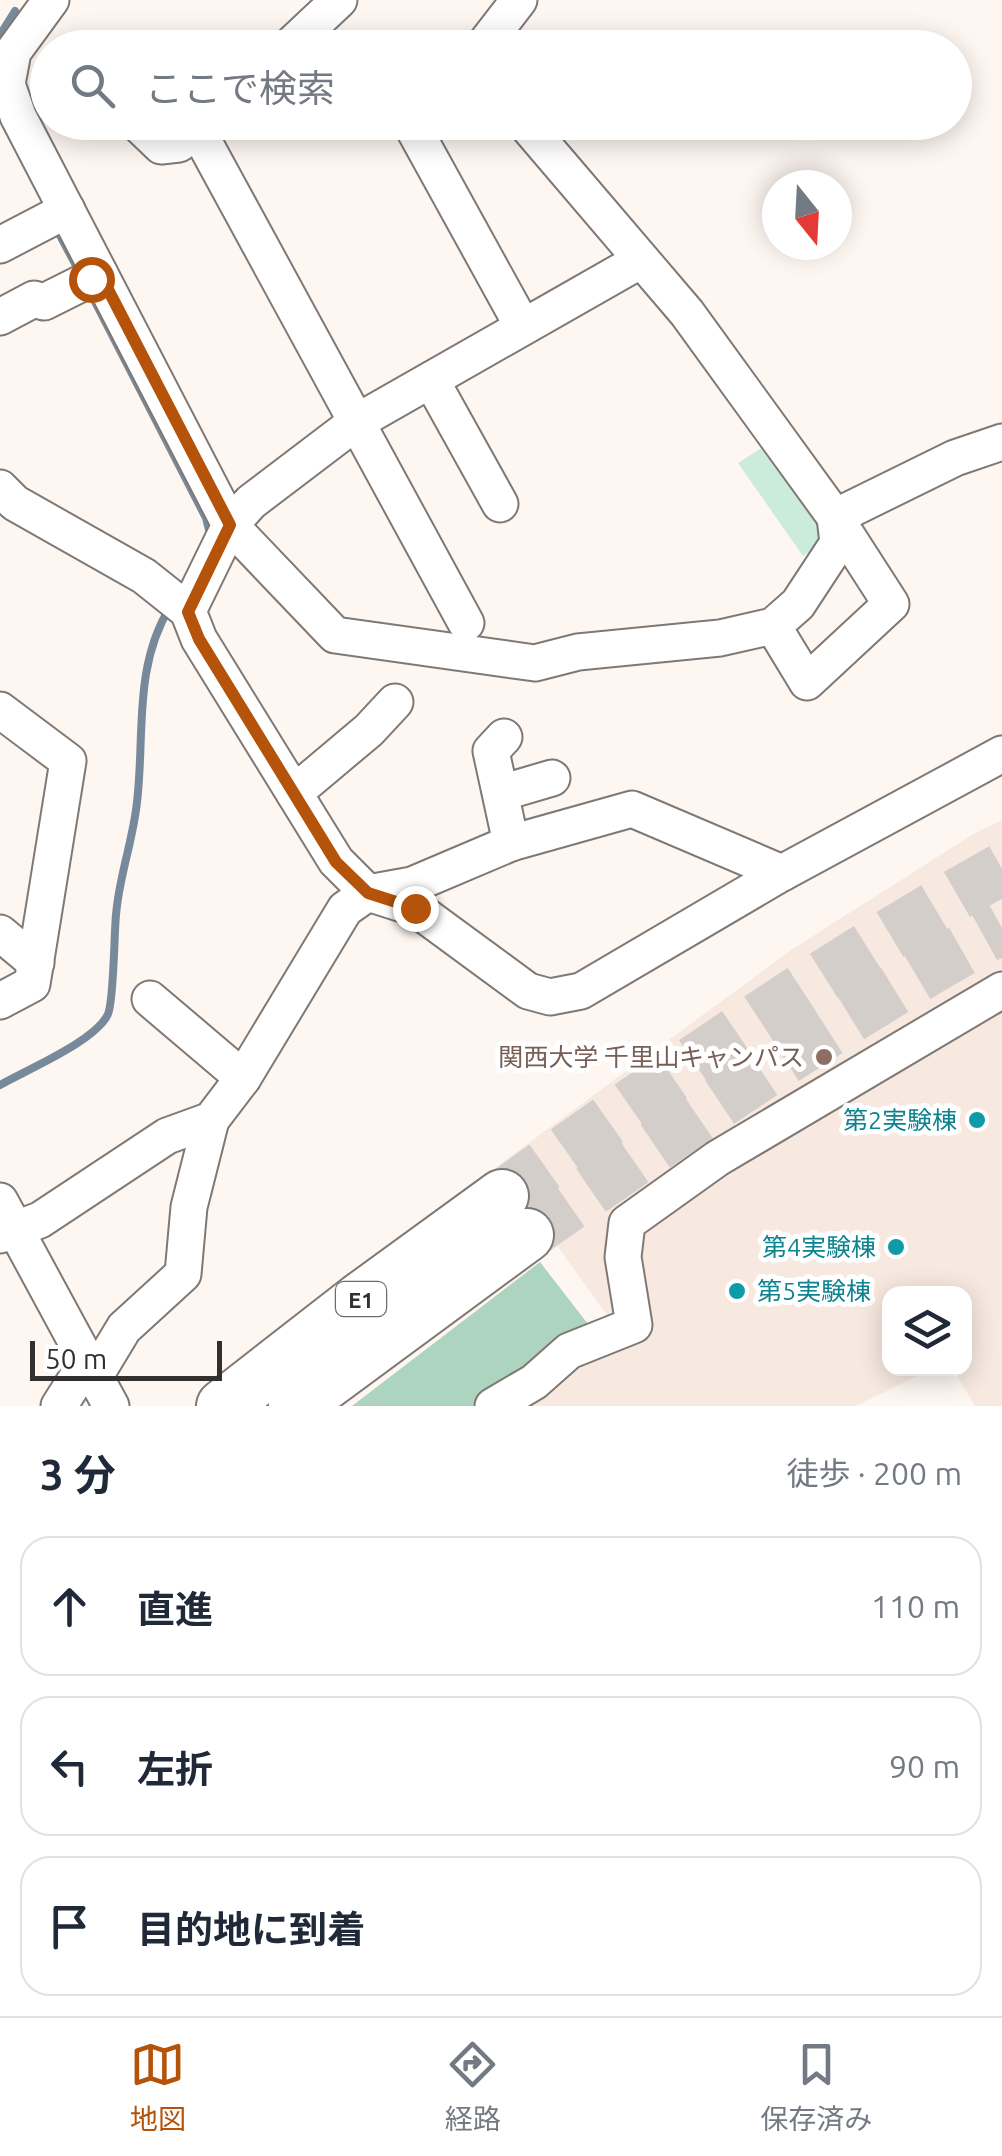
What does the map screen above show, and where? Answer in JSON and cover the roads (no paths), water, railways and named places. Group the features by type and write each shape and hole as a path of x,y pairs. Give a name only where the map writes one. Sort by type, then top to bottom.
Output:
{"highway":[{"name":"E1","path":"222,1406 359,1300 514,1216 295,1406"}],"street":[{"path":"307,30 339,0"},
{"path":"496,30 519,0"},
{"path":"41,17 5,55 6,84 55,217 230,525 335,635 535,663 578,652 720,638 773,626 798,604 838,543 834,517"},
{"path":"155,140 161,146 184,140"},
{"path":"210,140 355,424 466,623"},
{"path":"420,140 523,327"},
{"path":"539,140 687,314 892,604 807,682 773,626"},
{"path":"1,241 55,217"},
{"path":"177,604 230,525 251,502 355,424 641,260"},
{"path":"0,317 34,299 44,302 88,280"},
{"path":"431,380 500,504"},
{"path":"834,517 955,458 1002,442"},
{"path":"5,502 144,576 177,604 336,862 356,901"},
{"path":"294,794 370,730 395,702"},
{"path":"0,710 68,761 32,984 0,1001"},
{"path":"504,737 492,750 511,844"},
{"path":"356,901 415,908 528,991 550,997 581,992 782,873 1002,754"},
{"path":"501,792 552,778"},
{"path":"575,824 585,814 610,802 639,795"},
{"path":"59,1406 98,1382 124,1328 183,1274 189,1207 212,1120 356,901 412,884 511,844 632,809 782,873"},
{"path":"0,934 36,963"},
{"path":"493,1406 534,1382 569,1350 634,1326 624,1256 627,1223 718,1158 1002,990"},
{"path":"150,999 242,1078"},
{"path":"98,1382 5,1222 40,1220 168,1136 212,1120"}],"waterway":[{"path":"0,35 15,11"},
{"path":"55,226 81,275"},
{"path":"90,292 206,518 210,534"},
{"path":"0,1085 75,1044 108,1014 118,901 137,802 145,678 158,630 170,607"}],"tunnel":[{"path":"502,1196 810,985 1002,869"},
{"path":"527,1235 820,1037 1002,928"}],"place":[{"name":"関西大学 千里山キャンパス","path":"824,1057"},
{"name":"第2実験棟","path":"977,1120"},
{"name":"第4実験棟","path":"896,1247"},
{"name":"第5実験棟","path":"737,1291"}]}
